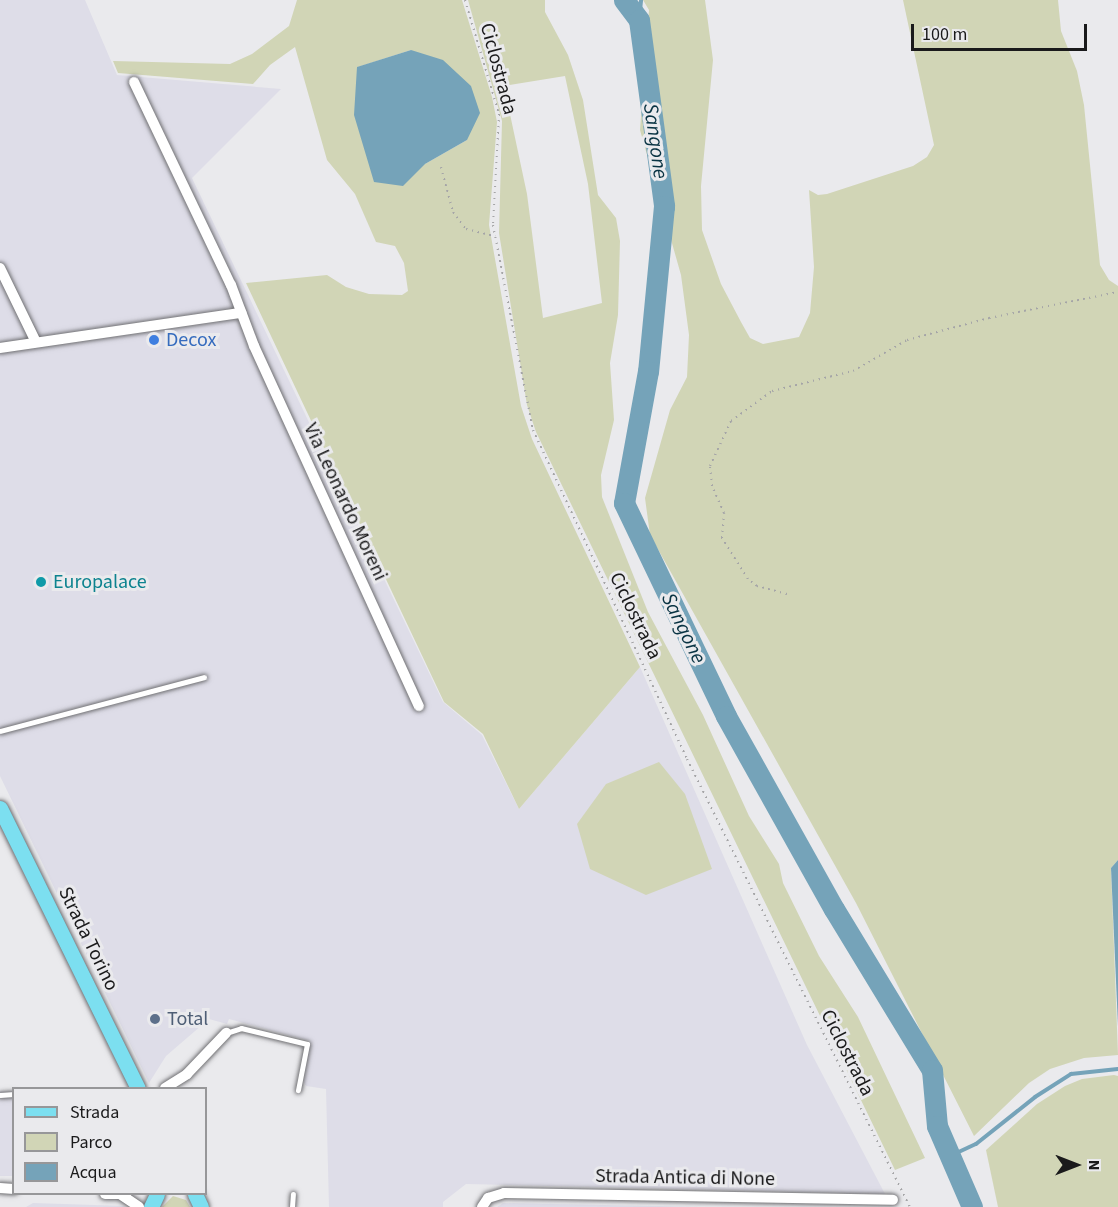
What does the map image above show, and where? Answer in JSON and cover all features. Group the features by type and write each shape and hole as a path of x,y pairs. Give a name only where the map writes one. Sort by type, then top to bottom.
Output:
{"main road":[{"name":"Strada Torino","path":"0,808 137,1087"}],"street":[{"name":"Via Leonardo Moreni","path":"134,82 419,706"},
{"path":"0,268 36,342"},
{"path":"0,348 241,313"},
{"path":"168,1087 187,1074 226,1033"},
{"name":"Strada Antica di None","path":"486,1204 504,1193 674,1202 893,1200"},
{"path":"124,1195 140,1207"}],"lane":[{"path":"0,731 204,677"},
{"path":"226,1033 241,1028 307,1044 298,1090"},
{"path":"292,1207 293,1194"}],"path":[{"name":"Ciclostrada","path":"465,0 499,114 495,236 525,405 536,437 687,759 910,1207"},
{"path":"441,167 453,212 466,228 495,236"},
{"path":"787,594 757,586 748,579 722,538 724,513 712,486 710,466 731,421 772,391 853,370 907,340 989,318 1118,292"}],"shaded area":[{"path":"0,0 85,0 117,75 281,89 192,178 443,702 482,735 519,809 640,667 807,1045 885,1194 466,1184 443,1202 443,1207 329,1207 326,1089 306,1086 302,1079 310,1041 229,1019 227,1024 209,1019 166,1056 149,1083 0,776"},
{"path":"0,1091 12,1092 12,1176 0,1176"},
{"path":"33,1203 124,1206 125,1207 26,1207"},
{"path":"503,1203 701,1207 497,1207"}],"green space":[{"path":"297,0 462,0 492,97 497,122 489,225 521,406 532,439 640,667 519,809 483,734 444,702 246,283 327,275 346,287 369,294 402,295 408,291 404,263 395,246 376,242 355,194 327,160 295,47 270,65 253,84 118,73 113,61 230,64 252,54 289,26","holes":["411,50 467,140 425,164 358,67"]},
{"path":"468,0 545,0 545,12 568,55 583,100 598,195 616,218 620,241 618,315 610,363 614,420 601,475 602,497 648,612 703,715 749,816 779,864 783,883 819,956 858,1017 925,1158 895,1170 536,432 527,405 499,233 502,121","holes":["565,76 588,184 602,303 543,318 527,194 504,86"]},
{"path":"643,0 705,0 713,60 701,186 702,230 721,284 741,322 750,338 763,344 799,337 810,313 814,267 809,190 818,195 827,194 913,166 927,157 934,145 903,0 1058,0 1061,31 1077,71 1084,105 1100,265 1109,280 1118,286 1118,860 1111,868 1118,1055 1084,1058 1050,1069 1029,1083 974,1136 856,903 650,535 645,498 670,410 687,377 689,335 681,275 640,130 649,10"},
{"path":"659,762 685,794 712,869 646,895 590,869 577,824 606,784"},
{"path":"1118,1076 1118,1207 998,1207 986,1150 1037,1104 1065,1086 1082,1079"},
{"path":"173,1196 186,1200 190,1207 162,1207"}],"water":[{"path":"411,50 443,60 471,86 480,113 467,140 425,164 403,186 374,182 354,115 357,67"},
{"path":"1118,860 1118,1026 1111,868"}],"waterway":[{"name":"Sangone","path":"624,0 639,20 664,206 648,371 624,503 726,716 834,909 932,1070 937,1126 972,1207"},
{"path":"639,20 641,0"},
{"path":"950,1156 976,1144 1035,1097 1071,1074 1118,1069"}],"place":[{"name":"Decox","path":"154,340"},
{"name":"Europalace","path":"41,582"},
{"name":"Total","path":"155,1019"}]}
